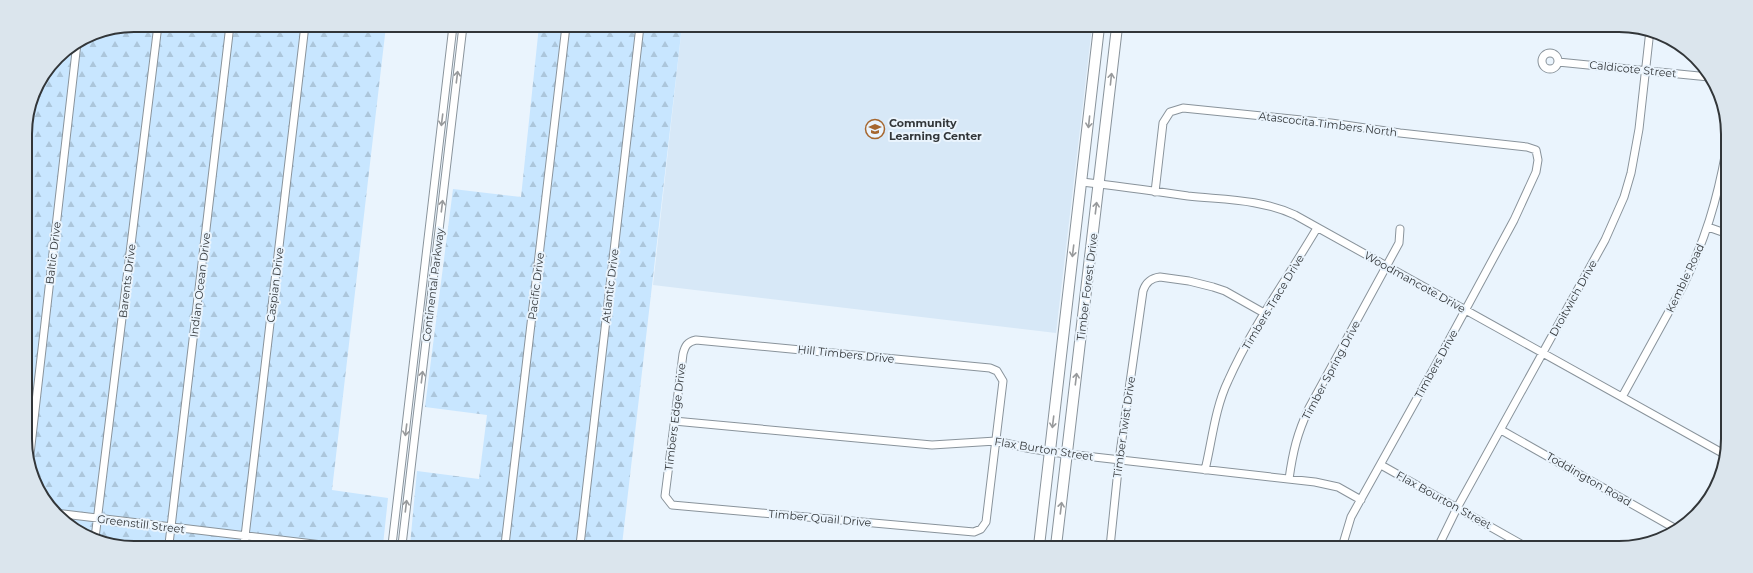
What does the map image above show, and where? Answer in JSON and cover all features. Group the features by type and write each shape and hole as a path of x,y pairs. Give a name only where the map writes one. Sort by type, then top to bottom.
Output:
{"main road":[{"name":"Timber Forest Drive","path":"1039,541 1099,32"},
{"path":"1099,32 1116,39"},
{"name":"Timber Forest Drive","path":"1057,541 1117,32"},
{"path":"1065,324 1082,325"}],"street":[{"name":"Barents Drive","path":"95,534 157,32"},
{"name":"Indian Ocean Drive","path":"169,541 229,32"},
{"name":"Caspian Drive","path":"244,541 304,32"},
{"name":"Continental Parkway","path":"392,541 452,32"},
{"name":"Continental Parkway","path":"402,541 462,32"},
{"name":"Pacific Drive","path":"505,541 565,32"},
{"name":"Atlantic Drive","path":"580,541 639,32"},
{"name":"Droitwich Drive","path":"1441,541 1457,508 1605,240 1624,197 1635,151 1649,36"},
{"name":"Baltic Drive","path":"32,429 76,50"},
{"name":"Caldicote Street","path":"1558,62 1704,78"},
{"name":"Atascocita Timbers North","path":"1155,192 1163,122 1170,112 1184,108 1331,123 1400,133 1527,147 1536,150 1538,160 1532,181"},
{"name":"Kemble Road","path":"1622,397 1684,286 1708,227 1721,178"},
{"name":"Timbers Drive","path":"1344,541 1351,517 1498,252 1532,181"},
{"name":"Woodmancote Drive","path":"1082,182 1269,205 1295,215 1720,452"},
{"path":"1708,227 1721,232"},
{"name":"Timbers Trace Drive","path":"1205,470 1218,410 1227,382 1264,313 1317,228"},
{"name":"Timber Spring Drive","path":"1289,479 1298,432 1309,408 1387,267 1399,243 1400,229"},
{"name":"Timber Twist Drive","path":"1111,541 1119,460 1140,308 1146,283 1160,277 1189,281 1213,287 1225,291 1264,313"},
{"name":"Hill Timbers Drive","path":"689,342 703,340 990,368 997,371 1003,381 996,441"},
{"name":"Timbers Edge Drive","path":"666,495 684,347 689,342"},
{"name":"Flax Burton Street","path":"674,421 932,445 996,441 1050,452 1332,485 1361,500"},
{"name":"Toddington Road","path":"1501,430 1671,526"},
{"name":"Timber Quail Drive","path":"666,495 665,496 672,505 974,532 981,529 986,522 996,441"},
{"name":"Flax Bourton Street","path":"1381,465 1516,541"},
{"name":"Greenstill Street","path":"65,514 288,541"}],"shaded area":[{"name":"Community Learning Center","path":"681,32 1091,32 1056,333 653,285"}],"green space":[{"path":"134,32 385,32 332,490 388,498 383,541 134,541 107,538 89,531 67,516 49,496 37,472 32,439 32,127 35,107 49,77 62,62 77,49 101,37"},
{"path":"538,32 681,32 622,541 410,541 417,471 479,479 487,415 425,407 453,189 521,197"}],"place":[{"name":"Community Learning Center","path":"875,129"}]}
